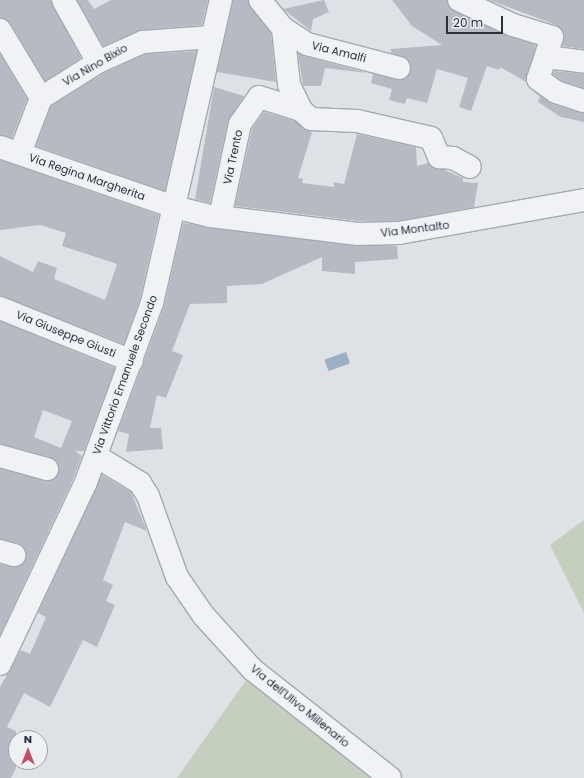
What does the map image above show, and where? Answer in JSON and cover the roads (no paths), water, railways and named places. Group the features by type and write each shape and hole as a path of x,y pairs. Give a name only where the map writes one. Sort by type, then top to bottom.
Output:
{"street":[{"path":"63,0 98,62"},
{"name":"Via Vittorio Emanuele Secondo","path":"0,664 96,456 152,303 221,0"},
{"path":"459,0 512,25 552,37 538,79 556,92 584,101"},
{"name":"Via Amalfi","path":"261,1 283,28 307,44 400,68"},
{"path":"283,28 289,85 301,110 311,119 357,121 431,138 439,157 453,158 470,167"},
{"path":"0,30 41,98 10,150"},
{"name":"Via Nino Bixio","path":"41,98 98,62 144,42 212,37"},
{"path":"546,57 584,62"},
{"name":"Via Trento","path":"220,217 240,124 259,97 301,110"},
{"name":"Via Regina Margherita","path":"10,150 174,207"},
{"name":"Via Montalto","path":"174,207 220,217 358,234 399,233 584,200"},
{"name":"Via Giuseppe Giusti","path":"0,308 132,361"},
{"path":"0,456 47,469"},
{"name":"Via dell'Ulivo Millenario","path":"96,456 140,483 148,496 177,577 204,616 253,670 390,778"}],"water":[{"path":"346,352 350,363 328,371 324,360"}]}
